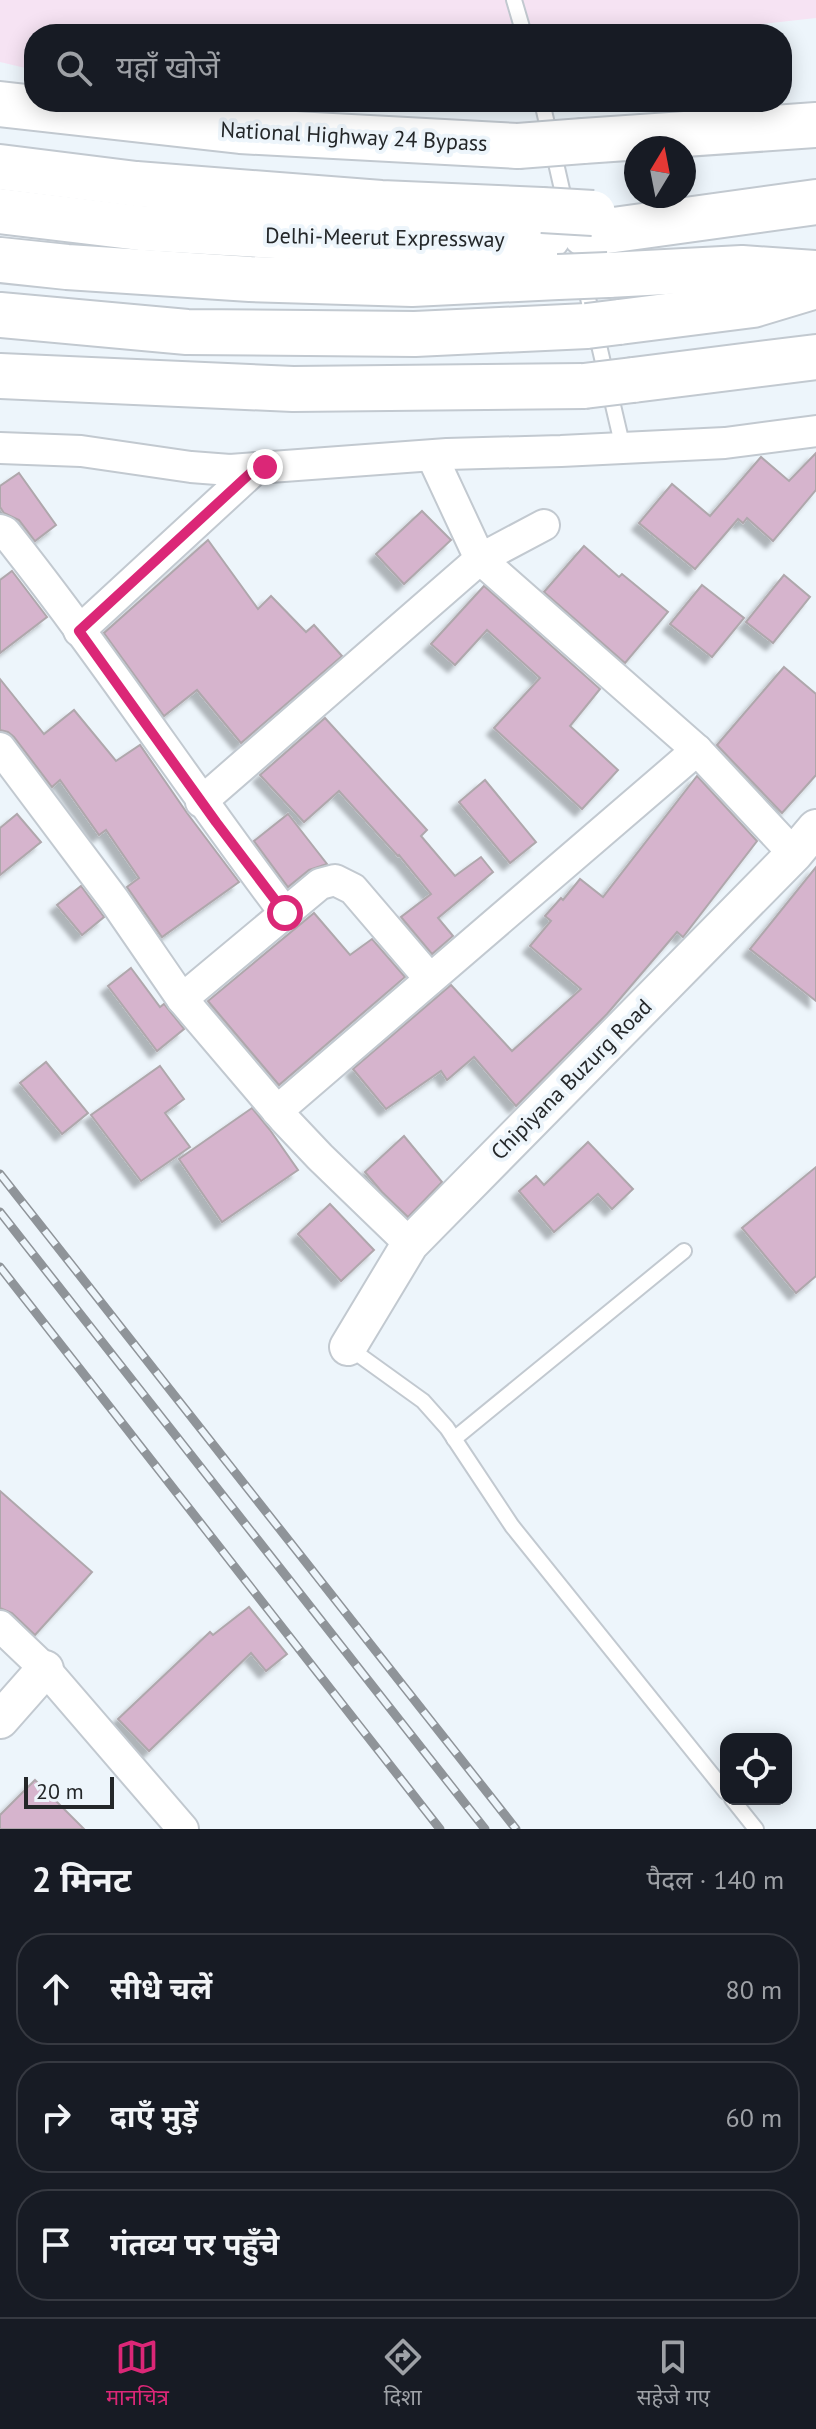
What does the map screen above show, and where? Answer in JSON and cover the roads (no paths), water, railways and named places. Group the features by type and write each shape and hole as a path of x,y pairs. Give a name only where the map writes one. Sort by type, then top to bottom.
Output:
{"highway":[{"name":"National Highway 24 Bypass","path":"0,104 24,107"},
{"name":"National Highway 24 Bypass","path":"71,112 240,131 518,146 816,125"},
{"path":"0,167 151,186 381,203 573,243 696,217 816,202"},
{"name":"Delhi-Meerut Expressway","path":"0,211 140,228 361,241 573,243 742,268 816,273"},
{"name":"Delhi-Meerut Expressway","path":"0,260 250,279 397,284 573,243"},
{"path":"0,315 187,332 415,334 603,324 753,305 816,286"},
{"path":"0,376 293,389 584,386 816,357"}],"street":[{"path":"0,448 81,451 230,470 432,456 725,443 816,431"},
{"path":"432,456 480,559 805,841"},
{"path":"79,631 256,468"},
{"path":"201,802 480,559 544,525"},
{"path":"0,530 5,532 42,579 201,802 285,913"},
{"path":"0,748 123,912 182,999 277,1111 410,1244"},
{"path":"277,1111 697,750"},
{"name":"Chipiyana Buzurg Road","path":"348,1347 410,1244 805,841"},
{"path":"182,999 320,884 335,880 353,889 430,979"},
{"path":"0,1626 45,1669 183,1829"},
{"path":"0,1720 45,1669"}],"lane":[{"path":"514,0 521,24"},
{"path":"544,112 623,448"},
{"path":"454,1439 684,1251"},
{"path":"348,1347 423,1401 454,1439 512,1526 720,1785"},
{"path":"737,1805 756,1829"}],"railway":[{"path":"0,1174 516,1829"},
{"path":"0,1212 485,1829"},
{"path":"0,1267 440,1829"}]}
